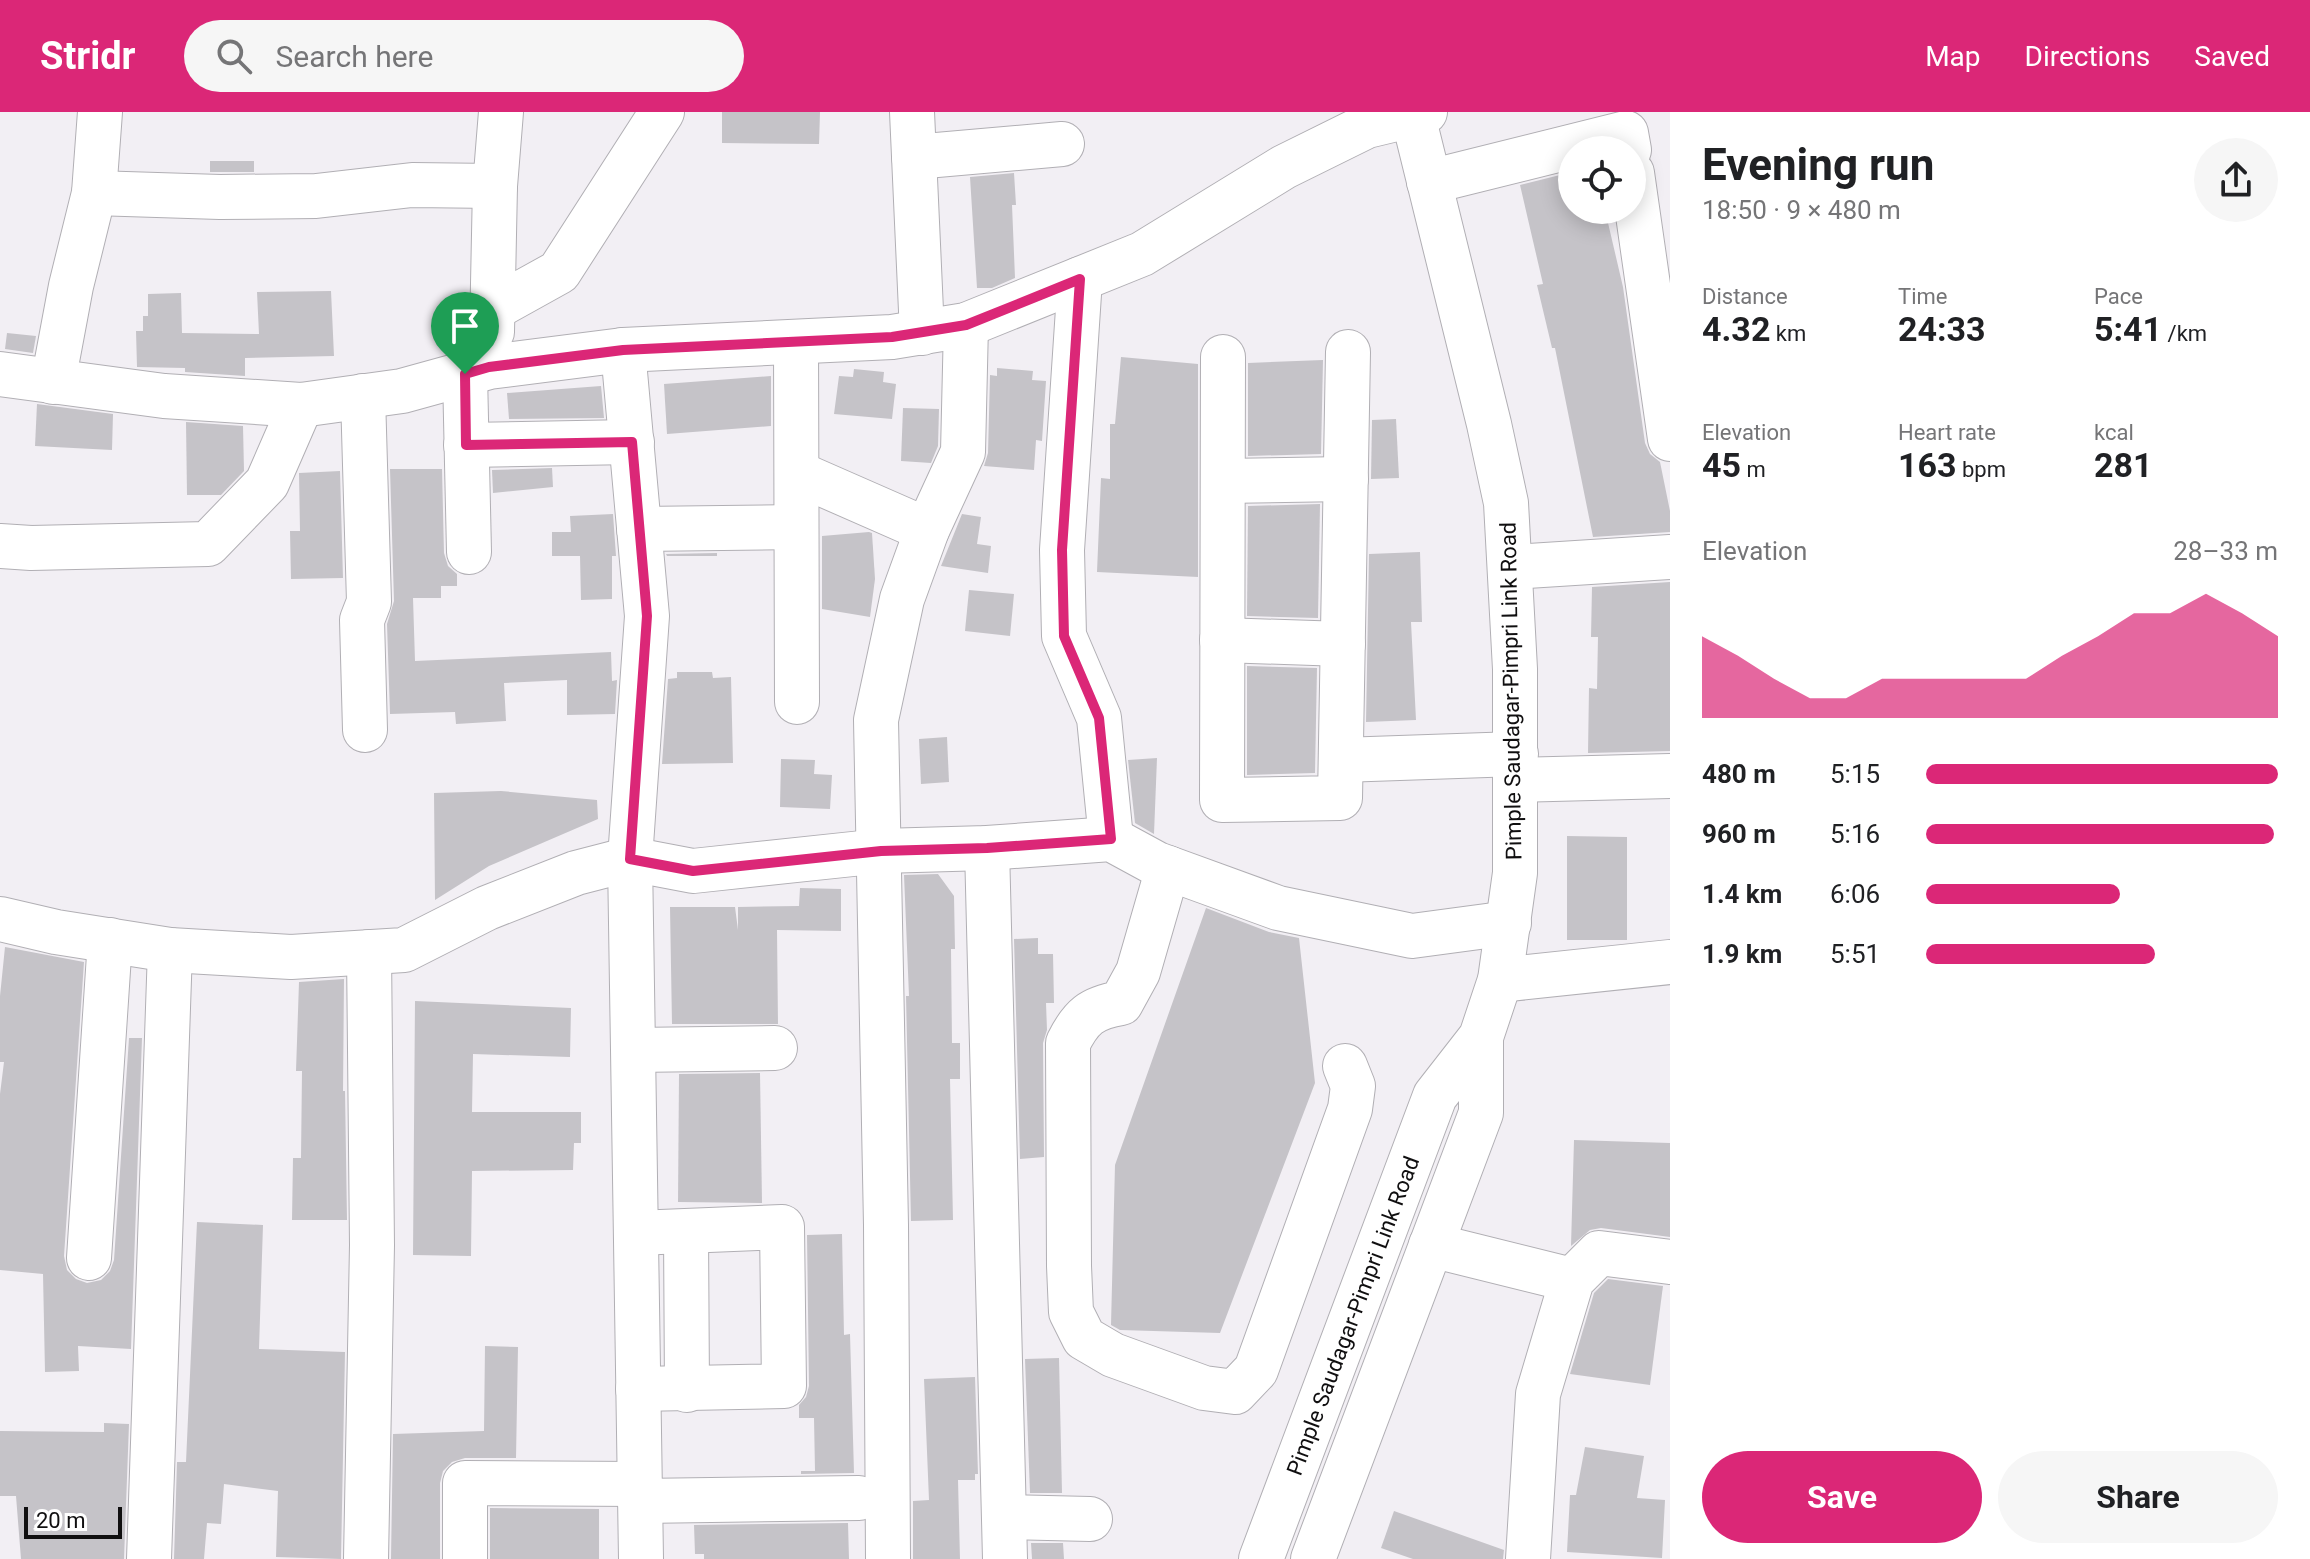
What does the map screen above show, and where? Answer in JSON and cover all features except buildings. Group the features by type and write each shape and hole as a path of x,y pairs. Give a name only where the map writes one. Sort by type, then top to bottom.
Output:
{"street":[{"path":"53,382 71,286 94,193 100,112"},
{"path":"469,552 466,445 477,370 494,308 495,186 501,112"},
{"path":"494,308 559,272 662,112"},
{"path":"912,112 922,333"},
{"path":"0,374 164,396 301,405 402,391 477,370 623,350 892,337 966,325 1142,254 1284,167 1367,126 1416,113"},
{"name":"Pimple Saudagar-Pimpri Link Road","path":"1313,1559 1481,1113 1481,1037 1500,980 1515,873 1516,767 1511,567 1506,503 1429,182 1416,113"},
{"path":"914,157 1062,144"},
{"path":"1429,182 1558,150"},
{"path":"94,193 316,196 412,185 495,186"},
{"path":"1639,224 1670,439"},
{"path":"1080,279 1062,550 1064,636 1099,718 1111,839"},
{"path":"888,1559 881,851 876,720 902,599 927,530 963,452 966,325"},
{"path":"796,342 797,702"},
{"path":"623,350 647,616 630,859 641,1559"},
{"path":"1223,357 1222,800 1340,798 1348,352"},
{"path":"363,396 369,602 362,620 365,730"},
{"path":"0,546 208,544 267,483 301,405"},
{"path":"466,445 632,442"},
{"path":"797,473 927,530"},
{"path":"1223,481 1346,479"},
{"path":"639,529 796,527"},
{"path":"1511,567 1670,557"},
{"path":"1222,640 1343,644"},
{"path":"1341,760 1670,776"},
{"path":"0,919 56,932 170,950 291,957 404,950 487,908 561,878 630,859 693,871 881,851 987,848 1111,839 1168,868 1278,908 1412,936 1509,923"},
{"path":"987,848 1005,1538 1090,1519"},
{"path":"1168,868 1138,972 1121,1003 1103,1006 1079,1021 1068,1043 1071,1312 1084,1338 1113,1355 1204,1388 1235,1392 1256,1370 1350,1109 1353,1086 1345,1066"},
{"path":"89,1258 110,940"},
{"path":"149,1559 170,950"},
{"path":"366,1559 372,1245 369,952"},
{"path":"1500,980 1670,962"},
{"name":"Pimple Saudagar-Pimpri Link Road","path":"1261,1559 1435,1096 1481,1037"},
{"path":"634,1050 775,1048"},
{"path":"636,1233 782,1227 784,1386 638,1389"},
{"path":"686,1232 687,1390"},
{"path":"1431,1245 1572,1280"},
{"path":"1528,1559 1538,1394 1572,1280 1599,1253 1670,1262"},
{"path":"465,1559 465,1483 640,1493 859,1498"}],"route":[{"path":"1080,279 1062,550 1064,636 1099,718 1111,839 987,848 881,851 693,871 630,859 647,616 632,442 466,445 465,374 489,367 623,350 892,337 966,325 1080,279"}]}
